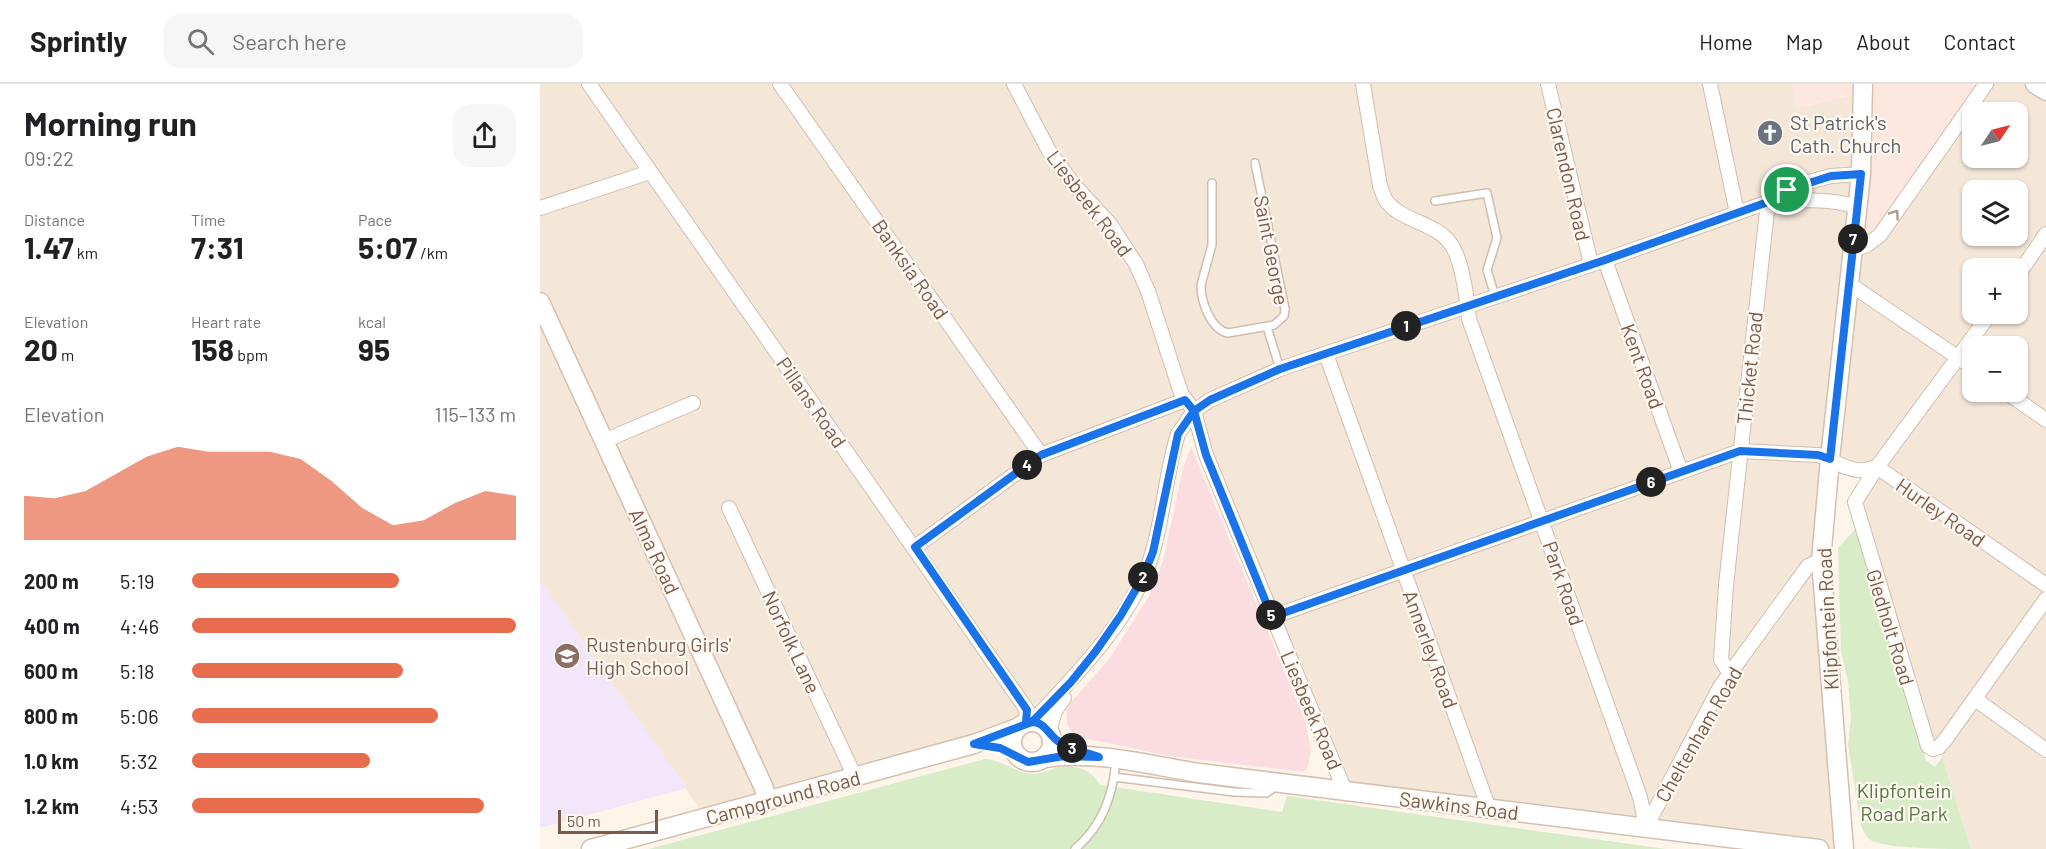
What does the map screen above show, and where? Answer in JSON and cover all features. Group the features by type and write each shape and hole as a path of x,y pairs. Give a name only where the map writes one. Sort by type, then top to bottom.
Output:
{"street":[{"name":"Pillans Road","path":"589,84 1027,710 1025,724"},
{"name":"Banksia Road","path":"780,84 1041,455"},
{"name":"Liesbeek Road","path":"1014,84 1049,151 1074,184 1110,224 1136,264 1148,291 1181,393 1194,411 1206,455 1345,791"},
{"name":"Park Road","path":"1363,84 1380,186 1386,200 1396,209 1440,234 1451,243 1466,291 1469,319 1640,797 1646,828"},
{"name":"Clarendon Road","path":"1548,84 1591,264"},
{"path":"1710,84 1737,213"},
{"name":"Klipfontein Road","path":"1844,849 1821,560 1861,174 1863,84"},
{"path":"1852,250 1867,245 1880,235 1986,84"},
{"path":"2035,84 2046,91"},
{"path":"540,208 651,172"},
{"name":"Campground Road","path":"591,849 974,744 1025,724 1071,682 1096,651 1121,615 1143,577 1153,552 1178,434 1194,411 1210,400 1280,369 1605,260 1768,202 1801,184 1831,176 1861,174"},
{"name":"Campground Road","path":"1768,202 1828,201 1842,202 1857,207"},
{"name":"Thicket Road","path":"1730,674 1721,660 1726,585 1768,202"},
{"path":"2028,265 2041,253 2046,234"},
{"name":"Kent Road","path":"1605,260 1681,472"},
{"path":"1848,283 1962,360"},
{"name":"Alma Road","path":"540,302 768,801"},
{"path":"1877,467 1983,324"},
{"name":"Annerley Road","path":"1326,354 1489,809"},
{"path":"915,547 1041,455 1185,400"},
{"path":"2020,402 2046,420"},
{"path":"604,441 693,403"},
{"path":"1272,617 1740,451"},
{"name":"Hurley Road","path":"1740,451 1818,455 1841,466 1859,471 1877,467 2046,585"},
{"name":"Gledholt Road","path":"1877,467 1855,502 1928,746 1933,749 1939,747 1975,699"},
{"name":"Norfolk Lane","path":"729,507 855,777"},
{"name":"Cheltenham Road","path":"1646,828 1720,687 1808,566 1821,560"},
{"path":"2046,599 1975,699 2046,750"},
{"name":"Campground Road","path":"1051,734 1055,711 1071,682"},
{"path":"1025,724 1044,726 1051,734 1052,745 1045,758 1034,762 1022,760 1013,749 1012,741 1025,724"},
{"name":"Sawkins Road","path":"1051,734 1063,744 1110,765"},
{"name":"Campground Road","path":"974,744 1000,748 1022,760"},
{"name":"Sawkins Road","path":"1045,758 1064,756 1110,765 1276,782 1819,849"}],"lane":[{"name":"Saint George","path":"1212,183 1212,244 1201,291 1212,321 1221,331 1228,333 1267,327 1280,322 1285,309 1255,163"},
{"path":"1435,201 1487,193 1497,238 1487,270 1496,296"},
{"name":"Saint George","path":"1267,327 1280,369"},
{"path":"1075,849 1103,816 1110,765"}],"shaded area":[{"path":"540,84 1791,84 1797,108 1864,92 1986,84 2046,84 2046,849 1971,849 1942,757 1933,749 1855,502 1877,468 1830,459 1822,534 1844,849 1819,849 1345,791 1199,425 1185,422 1153,551 1133,596 1032,722 706,818 540,580"},
{"path":"1791,84 1986,84 1973,102 1962,102 1962,118 1880,235 1852,250 1864,92 1796,108"},
{"path":"1191,447 1305,721 1311,750 1308,767 1303,772 1169,756 1075,736 1067,724 1066,708 1109,659 1148,598 1163,561 1183,468"},
{"name":"Rustenburg Girls' High School","path":"540,580 662,753 687,788 540,828"}],"green space":[{"name":"Klipfontein Road Park","path":"1858,526 1926,760 1935,767 1942,757 1971,849 1920,848 1882,844 1872,841 1861,826 1848,745 1851,718 1848,681 1841,652 1838,548"},
{"path":"985,759 1033,774 1060,767 1078,768 1088,772 1100,785 1282,812 1287,796 1666,849 649,849"}],"place":[{"name":"St Patrick's Cath. Church","path":"1770,133"},
{"name":"Rustenburg Girls' High School","path":"567,656"}],"route":[{"path":"1787,190 1768,202 1605,260 1280,369 1227,391 1202,405 1194,411 1178,434 1153,552 1143,577 1121,615 1071,682 1032,722 1026,722 1017,728 974,744 1000,748 1028,762 1064,756 1099,757 1063,744 1052,737 1049,730 1039,723 1026,722 1027,710 915,547 1041,455 1185,400 1194,411 1206,455 1272,617 1740,451 1818,455 1830,459 1861,174 1831,176 1787,190"}]}
